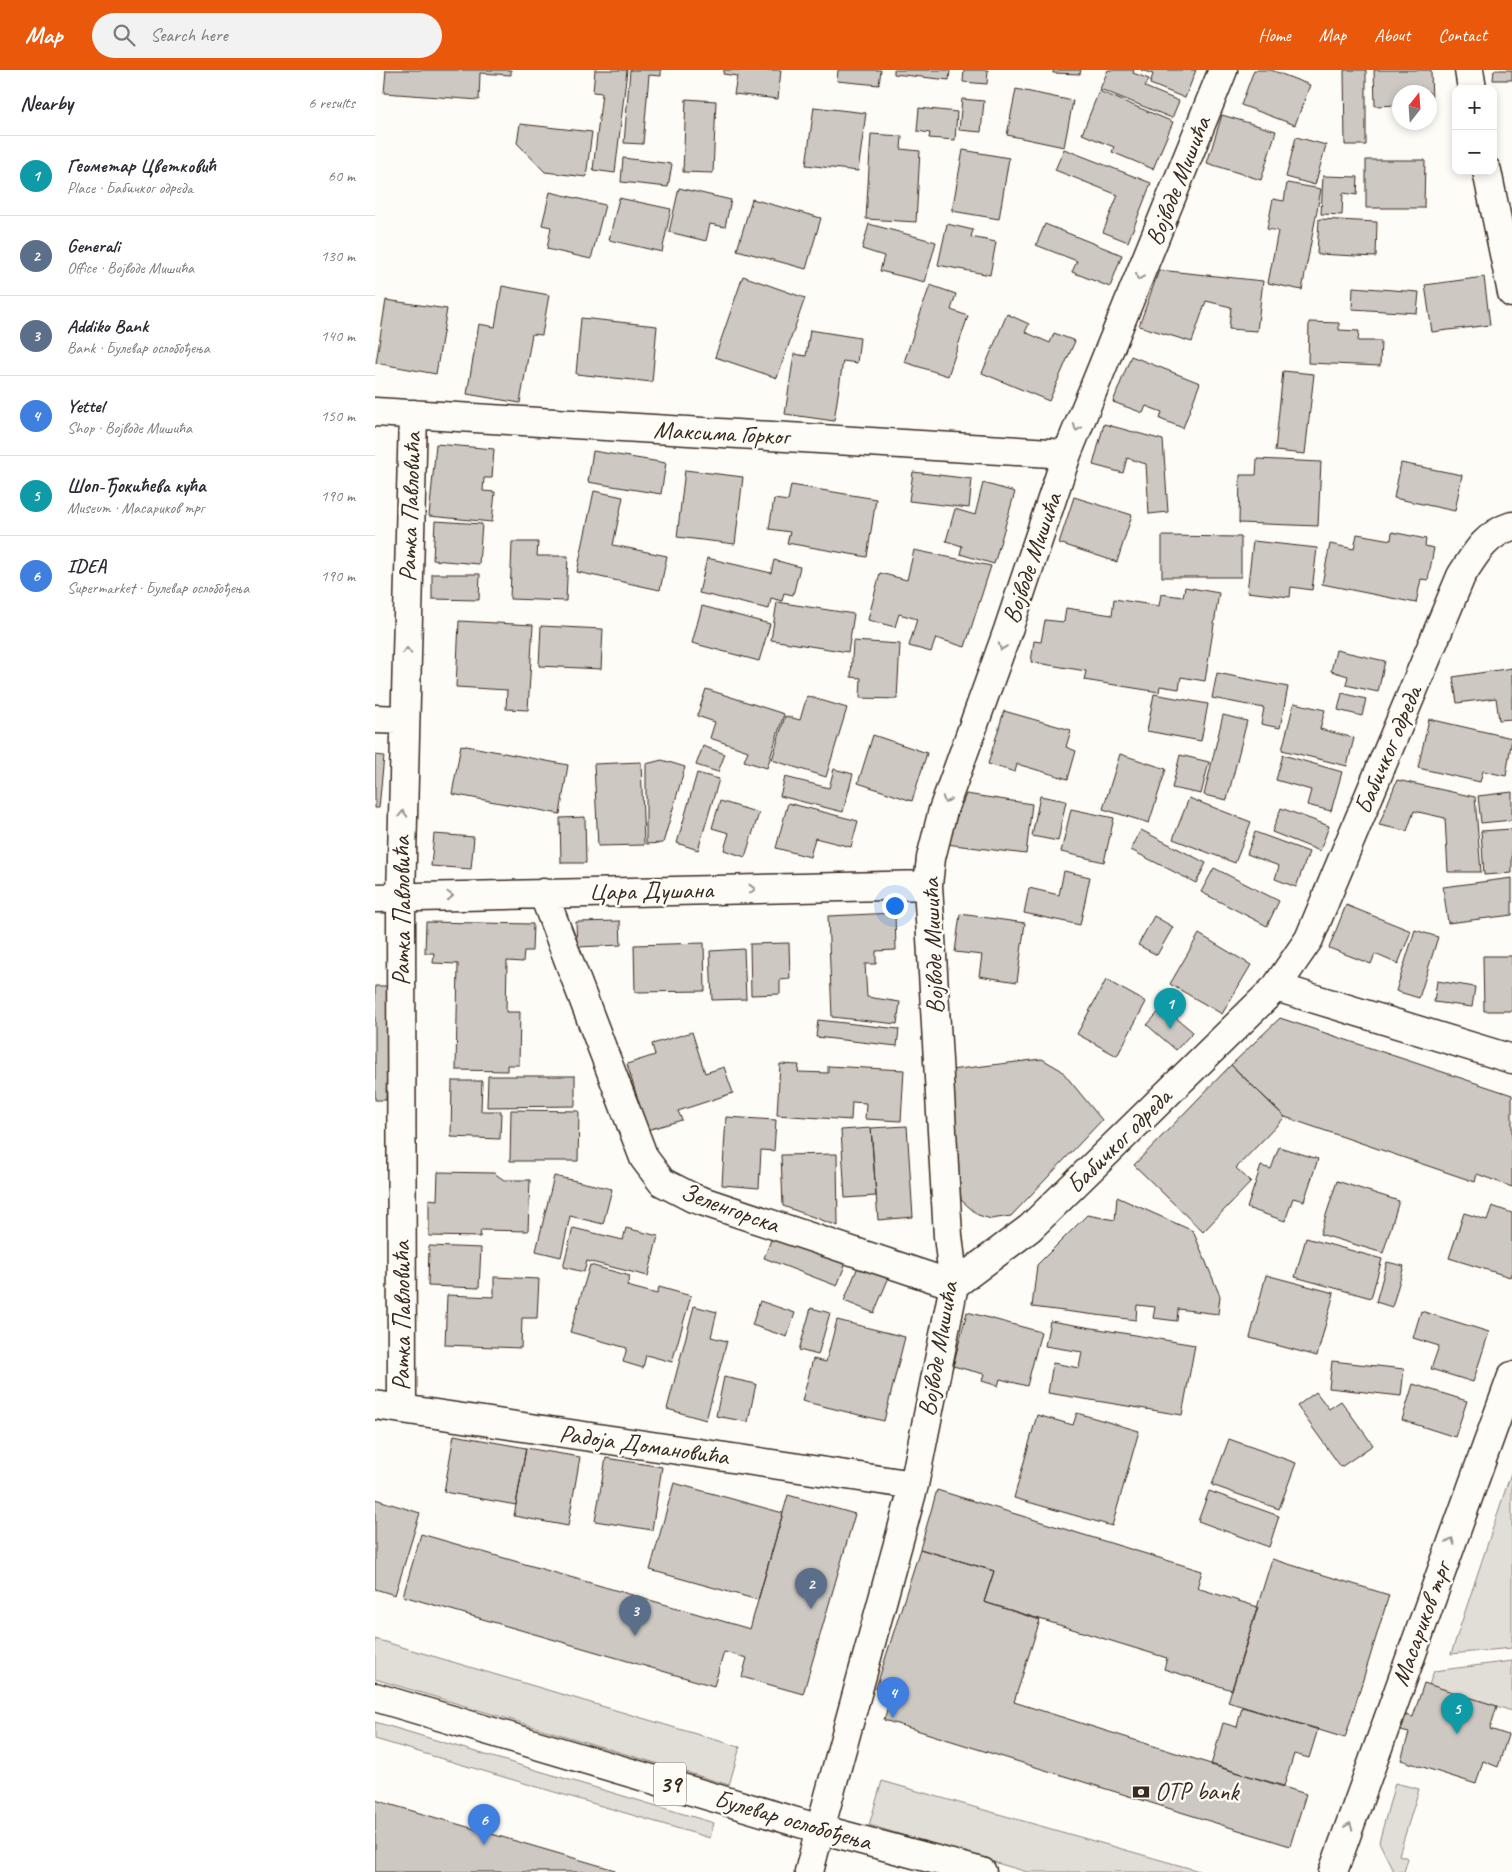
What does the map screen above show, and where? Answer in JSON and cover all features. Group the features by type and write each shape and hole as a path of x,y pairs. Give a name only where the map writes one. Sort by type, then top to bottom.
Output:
{"street":[{"name":"Војводе Мишића","path":"809,1872 914,1485 954,1286 948,1236 927,885 931,858 943,810 1008,630 1067,454 1223,70"},
{"path":"1469,70 1471,85"},
{"path":"1488,175 1512,293"},
{"name":"Максима Горког","path":"375,412 1067,454"},
{"name":"Ратка Павловића","path":"402,1409 388,898 405,720 413,414"},
{"name":"Бабичког одреда","path":"954,1286 1030,1228 1276,986 1309,939 1461,576 1480,545 1499,530 1512,526"},
{"path":"375,719 405,720"},
{"name":"Цара Душана","path":"388,898 927,885"},
{"name":"Зеленгорска","path":"543,893 645,1158 663,1182 693,1198 954,1286"},
{"path":"1276,986 1512,1059"},
{"name":"Масариков трг","path":"1333,1872 1512,1376"},
{"name":"Радоја Домановића","path":"375,1405 914,1485"},
{"name":"Булевар ослобођења","path":"375,1697 820,1829 983,1872"}],"shaded area":[{"path":"1512,1470 1512,1648 1451,1654"},
{"path":"375,1639 740,1747 729,1785 375,1679"},
{"path":"1512,1661 1512,1711 1429,1685 1434,1671"},
{"path":"375,1722 714,1823 710,1838 375,1739"},
{"path":"882,1781 1203,1872 1027,1872 869,1825"},
{"path":"1395,1783 1419,1789 1399,1855 1408,1858 1404,1872 1394,1872 1379,1842"}],"building":[{"path":"386,70 511,70 511,75 480,73 479,100 384,93"},
{"path":"595,70 627,70 615,173 593,170 602,93 593,92"},
{"path":"630,70 661,70 661,76 649,75 643,144 624,143"},
{"path":"724,70 781,70 778,99 734,94 737,76 723,74"},
{"path":"838,70 881,70 879,85 837,81"},
{"path":"894,70 950,70 949,80 894,74"},
{"path":"964,70 988,70 987,84 963,82"},
{"path":"1053,70 1081,70 1080,74 1053,73"},
{"path":"1108,70 1134,70 1133,73 1149,79 1145,87 1179,101 1172,118 1100,89"},
{"path":"1141,70 1196,70 1185,98 1150,84 1153,74"},
{"path":"1254,70 1271,70 1310,85 1295,125 1241,105"},
{"path":"1344,70 1366,70 1366,145 1345,145"},
{"path":"1374,70 1431,70 1431,85 1392,85 1392,105 1375,106"},
{"path":"1494,70 1512,70 1512,80 1493,80"},
{"path":"1016,89 1073,101 1064,147 1007,135"},
{"path":"1099,91 1173,122 1153,169 1112,152 1114,147 1082,134"},
{"path":"686,99 716,101 713,173 683,172"},
{"path":"962,99 984,101 981,132 959,130"},
{"path":"814,107 866,113 858,171 806,165"},
{"path":"919,108 957,112 955,140 929,138 930,133 917,131"},
{"path":"1222,115 1276,131 1261,180 1207,163"},
{"path":"520,124 592,132 586,177 545,172 517,143"},
{"path":"871,134 902,136 901,149 920,151 916,222 866,219"},
{"path":"1296,137 1326,145 1315,185 1286,177"},
{"path":"1064,149 1151,183 1128,242 1103,232 1118,195 1055,170"},
{"path":"963,150 1009,158 999,219 952,211"},
{"path":"623,158 672,164 668,187 621,182"},
{"path":"1366,160 1425,160 1424,208 1366,208"},
{"path":"1323,176 1358,177 1357,195 1343,193 1342,215 1321,214"},
{"path":"1287,183 1321,189 1302,290 1268,283 1278,231 1267,229 1273,199 1284,201"},
{"path":"679,188 731,200 725,227 710,224 706,241 669,232"},
{"path":"550,192 605,205 591,259 547,249 551,227 542,225"},
{"path":"619,198 671,209 662,252 609,240"},
{"path":"752,199 821,218 806,269 737,250"},
{"path":"1319,219 1377,222 1376,257 1317,254"},
{"path":"869,224 936,242 925,282 880,271 884,256 862,249"},
{"path":"947,224 973,230 971,237 996,242 990,275 938,265"},
{"path":"1045,224 1122,255 1110,287 1072,272 1077,261 1036,245"},
{"path":"1159,270 1263,281 1257,331 1229,329 1231,307 1206,301 1192,342 1139,326"},
{"path":"743,276 805,298 777,378 715,357"},
{"path":"1484,277 1490,325 1432,332 1425,285"},
{"path":"930,285 956,294 951,310 968,316 948,376 904,362"},
{"path":"502,286 549,295 542,335 532,334 520,403 467,394 479,324 495,327"},
{"path":"1353,287 1419,292 1417,313 1352,309"},
{"path":"386,300 447,309 436,374 376,363"},
{"path":"1007,314 1029,324 1025,332 1050,343 1054,333 1075,341 1049,401 982,373"},
{"path":"581,318 657,326 652,382 576,374"},
{"path":"1309,322 1339,323 1339,330 1359,331 1358,341 1381,341 1380,366 1308,363"},
{"path":"810,330 860,338 857,363 843,361 834,421 785,414 794,354 806,356"},
{"path":"1131,356 1200,383 1183,428 1160,419 1162,412 1146,406 1143,413 1113,402"},
{"path":"1283,371 1314,374 1305,454 1275,451"},
{"path":"1104,424 1163,440 1168,512 1149,514 1146,464 1127,458 1123,473 1093,465"},
{"path":"436,444 494,449 492,478 484,478 483,491 495,492 492,522 429,516"},
{"path":"593,451 666,463 661,494 588,482"},
{"path":"1257,459 1321,462 1318,526 1239,523 1240,475 1256,475"},
{"path":"1401,463 1462,475 1455,511 1394,498"},
{"path":"685,470 743,477 735,544 677,537"},
{"path":"913,472 972,479 969,508 909,501"},
{"path":"983,483 1015,492 994,564 960,554 962,546 946,541 955,509 975,515"},
{"path":"791,485 876,499 867,557 787,543 790,532 769,529 774,499 788,501"},
{"path":"594,491 623,497 613,545 667,556 660,590 577,572"},
{"path":"1074,497 1132,515 1117,562 1059,543"},
{"path":"435,521 482,524 479,564 433,560"},
{"path":"1392,532 1426,539 1425,546 1434,548 1428,580 1421,579 1416,603 1322,584 1330,544 1354,549 1357,534 1391,540"},
{"path":"1162,536 1241,537 1241,577 1162,577"},
{"path":"1253,541 1317,548 1312,590 1291,587 1290,597 1247,592"},
{"path":"512,542 538,542 537,556 568,556 566,601 510,599"},
{"path":"914,550 991,566 965,647 936,638 931,652 909,646 917,619 899,614 895,627 868,620 880,573 907,580"},
{"path":"707,558 771,573 774,560 800,567 793,595 784,593 782,601 771,598 769,609 699,593"},
{"path":"432,574 480,574 479,600 432,599"},
{"path":"1185,587 1219,593 1205,681 1181,677 1179,689 1160,686 1159,692 1084,680 1086,671 1031,662 1034,641 1041,642 1045,620 1064,622 1066,608 1112,615 1114,599 1159,606 1161,594 1183,597"},
{"path":"777,602 854,614 848,652 771,640"},
{"path":"702,606 770,624 759,661 692,643"},
{"path":"459,621 533,625 528,710 506,709 507,690 456,687"},
{"path":"541,626 603,629 601,669 539,666"},
{"path":"853,641 900,644 897,699 860,698 861,678 851,677"},
{"path":"1336,650 1385,661 1378,692 1346,685 1348,676 1331,671"},
{"path":"1512,668 1512,719 1499,720 1496,698 1457,703 1453,677"},
{"path":"1217,673 1288,687 1280,728 1261,724 1264,708 1212,698"},
{"path":"706,689 784,714 767,768 744,761 748,751 710,738 715,722 697,716"},
{"path":"1342,693 1366,699 1362,716 1338,710"},
{"path":"1154,694 1208,704 1201,741 1147,731"},
{"path":"807,696 847,708 826,777 772,760 785,716 800,720"},
{"path":"1294,703 1325,710 1320,729 1354,738 1347,766 1282,750"},
{"path":"1004,711 1071,730 1066,747 1076,751 1068,779 1017,764 1015,772 988,764"},
{"path":"1223,715 1247,721 1227,800 1204,795"},
{"path":"1429,719 1512,738 1506,776 1483,771 1480,782 1418,768"},
{"path":"873,735 927,753 912,801 858,783"},
{"path":"461,745 568,765 560,814 452,794"},
{"path":"703,746 725,754 718,772 696,765"},
{"path":"1120,754 1166,769 1149,823 1103,809"},
{"path":"375,755 384,756 379,808 375,808"},
{"path":"1180,755 1209,762 1201,794 1172,788"},
{"path":"1283,755 1342,772 1331,811 1307,805 1311,790 1276,780"},
{"path":"662,760 685,767 663,843 646,844 646,764"},
{"path":"641,762 644,845 598,846 594,764"},
{"path":"834,769 853,774 843,812 780,796 785,777 829,788"},
{"path":"697,773 719,779 698,850 677,843"},
{"path":"1397,780 1475,797 1481,872 1448,872 1445,818 1414,811 1407,831 1379,825"},
{"path":"1512,792 1512,820 1481,823 1478,796"},
{"path":"966,794 1032,804 1026,854 946,844"},
{"path":"1040,796 1066,801 1058,841 1032,836"},
{"path":"1189,798 1251,822 1235,863 1173,839"},
{"path":"720,801 759,813 745,857 724,850 729,833 712,828"},
{"path":"788,803 858,821 851,847 815,838 810,857 776,848"},
{"path":"1281,808 1329,826 1320,851 1272,832"},
{"path":"1071,809 1114,818 1104,862 1061,852"},
{"path":"585,817 586,863 561,863 560,818"},
{"path":"1512,829 1512,873 1484,875 1481,831"},
{"path":"1141,830 1206,863 1196,883 1131,850"},
{"path":"1255,832 1309,852 1296,887 1275,879 1279,866 1247,854"},
{"path":"434,834 474,837 471,869 431,866"},
{"path":"1214,868 1279,901 1267,926 1201,892"},
{"path":"1064,871 1090,877 1080,925 1024,913 1029,888 1059,895"},
{"path":"1512,878 1512,915 1448,923 1443,887"},
{"path":"1346,905 1411,931 1398,964 1375,954 1371,964 1329,948"},
{"path":"895,913 896,950 876,951 876,964 865,964 867,997 900,1002 897,1024 832,1017 828,916"},
{"path":"960,914 1025,923 1017,982 979,976 982,955 955,952"},
{"path":"1154,916 1173,927 1157,955 1138,945"},
{"path":"620,921 621,945 577,947 576,922"},
{"path":"426,922 533,924 532,951 524,951 523,962 507,961 506,1012 520,1012 519,1065 507,1065 507,1071 456,1070 458,964 433,963 434,953 425,953"},
{"path":"1415,930 1438,937 1419,998 1396,991"},
{"path":"1199,934 1251,965 1222,1014 1170,984"},
{"path":"704,943 705,991 635,992 634,945"},
{"path":"789,943 790,979 780,980 780,994 751,995 750,944"},
{"path":"744,949 746,999 712,1000 710,951"},
{"path":"1483,956 1512,956 1512,1011 1484,1011"},
{"path":"1106,980 1146,1002 1117,1056 1077,1034"},
{"path":"1437,981 1475,987 1472,1007 1434,1002"},
{"path":"375,986 389,986 386,1100 375,1100"},
{"path":"1163,1007 1193,1032 1176,1050 1147,1025"},
{"path":"1280,1018 1512,1095 1512,1187 1477,1174 1475,1182 1285,1117 1231,1065"},
{"path":"818,1020 899,1029 897,1046 816,1037"},
{"path":"692,1032 705,1073 724,1067 733,1093 678,1111 682,1120 647,1130 627,1064 655,1055 652,1044"},
{"path":"1042,1059 1061,1070 1102,1120 1011,1216 991,1219 978,1215 961,1200 950,1070"},
{"path":"780,1064 799,1065 798,1072 828,1073 828,1066 904,1070 901,1121 865,1119 866,1103 852,1102 851,1120 777,1115"},
{"path":"1231,1065 1285,1117 1236,1168 1251,1182 1203,1232 1134,1165"},
{"path":"488,1076 575,1076 575,1106 487,1107"},
{"path":"452,1081 482,1081 481,1111 501,1111 500,1139 451,1137"},
{"path":"511,1110 579,1111 578,1161 510,1161"},
{"path":"726,1117 776,1120 774,1151 761,1150 759,1188 722,1185"},
{"path":"907,1126 913,1217 878,1220 871,1128"},
{"path":"871,1128 876,1196 845,1198 841,1130"},
{"path":"1279,1147 1318,1159 1304,1201 1293,1198 1285,1221 1247,1208 1261,1166 1271,1169"},
{"path":"837,1154 838,1226 783,1206 781,1155"},
{"path":"438,1172 494,1173 504,1180 530,1180 528,1231 481,1230 480,1237 429,1236 429,1199 437,1200"},
{"path":"554,1176 612,1189 603,1224 570,1216 561,1257 536,1251"},
{"path":"1337,1181 1399,1201 1383,1253 1320,1234"},
{"path":"1117,1197 1193,1231 1220,1296 1218,1314 1178,1309 1177,1321 1153,1318 1155,1307 1137,1305 1136,1320 1032,1307 1037,1265 1087,1215 1115,1220"},
{"path":"1492,1206 1512,1213 1512,1270 1510,1277 1449,1258 1464,1213 1487,1220"},
{"path":"573,1228 623,1240 626,1228 658,1236 648,1276 587,1261 584,1272 563,1267"},
{"path":"774,1232 847,1260 837,1286 764,1258"},
{"path":"1306,1238 1382,1259 1371,1298 1295,1277"},
{"path":"429,1246 481,1248 479,1288 428,1286"},
{"path":"1387,1262 1404,1266 1392,1307 1376,1302"},
{"path":"859,1264 889,1277 874,1313 844,1301"},
{"path":"590,1265 630,1276 627,1286 657,1294 659,1287 691,1296 672,1362 646,1355 643,1368 623,1362 627,1348 570,1332"},
{"path":"1266,1275 1334,1293 1317,1356 1250,1338"},
{"path":"494,1277 539,1279 537,1318 522,1318 521,1348 445,1345 447,1295 494,1297"},
{"path":"760,1301 795,1313 787,1337 752,1325"},
{"path":"694,1306 717,1312 711,1337 727,1341 706,1420 667,1409"},
{"path":"811,1308 830,1313 818,1355 799,1350"},
{"path":"1421,1311 1489,1332 1473,1382 1431,1369 1439,1346 1413,1338"},
{"path":"967,1312 1041,1332 1027,1386 1000,1379 998,1386 982,1381 984,1374 953,1366"},
{"path":"837,1320 905,1337 884,1421 802,1401 813,1359 826,1362"},
{"path":"1050,1321 1195,1345 1182,1415 1048,1393 1053,1363 1079,1368 1082,1352 1045,1346"},
{"path":"1332,1361 1404,1369 1401,1396 1329,1388"},
{"path":"724,1377 756,1384 748,1422 716,1416"},
{"path":"1413,1384 1467,1401 1455,1437 1402,1420"},
{"path":"1316,1392 1329,1409 1341,1401 1373,1445 1341,1467 1297,1406"},
{"path":"1077,1413 1139,1431 1112,1526 1014,1498 1037,1415 1073,1425"},
{"path":"454,1435 526,1448 516,1505 444,1492"},
{"path":"1229,1439 1296,1463 1279,1509 1212,1485"},
{"path":"526,1448 580,1457 568,1526 514,1516"},
{"path":"606,1458 662,1467 652,1530 595,1521"},
{"path":"674,1483 783,1513 758,1600 650,1570"},
{"path":"937,1490 1202,1571 1197,1588 1258,1607 1232,1690 1164,1669 1167,1658 984,1602 994,1571 920,1549"},
{"path":"1209,1491 1279,1516 1269,1547 1198,1521"},
{"path":"788,1495 855,1514 803,1694 742,1677 747,1658 724,1652 714,1686 403,1596 421,1534 750,1629"},
{"path":"375,1499 420,1513 395,1595 375,1589"},
{"path":"920,1549 994,1571 984,1602 1040,1620 1014,1702 1306,1794 1290,1846 884,1720 892,1693 876,1688"},
{"path":"1272,1559 1389,1595 1345,1738 1228,1702"},
{"path":"1424,1683 1497,1706 1490,1729 1508,1735 1498,1767 1483,1761 1476,1784 1401,1760 1409,1733 1401,1731 1406,1715 1413,1717"},
{"path":"1242,1707 1318,1729 1309,1758 1294,1754 1284,1786 1211,1765 1223,1723 1237,1727"},
{"path":"375,1800 615,1870 614,1872 375,1872"}],"place":[{"name":"Геометар Цветковић","path":"1170,1029"},
{"name":"Generali","path":"811,1609"},
{"name":"Addiko Bank","path":"635,1636"},
{"name":"Yettel","path":"893,1718"},
{"name":"Шоп-Ђокићева кућа","path":"1457,1734"},
{"name":"OTP bank","path":"1141,1792"},
{"name":"IDEA","path":"484,1845"}]}
